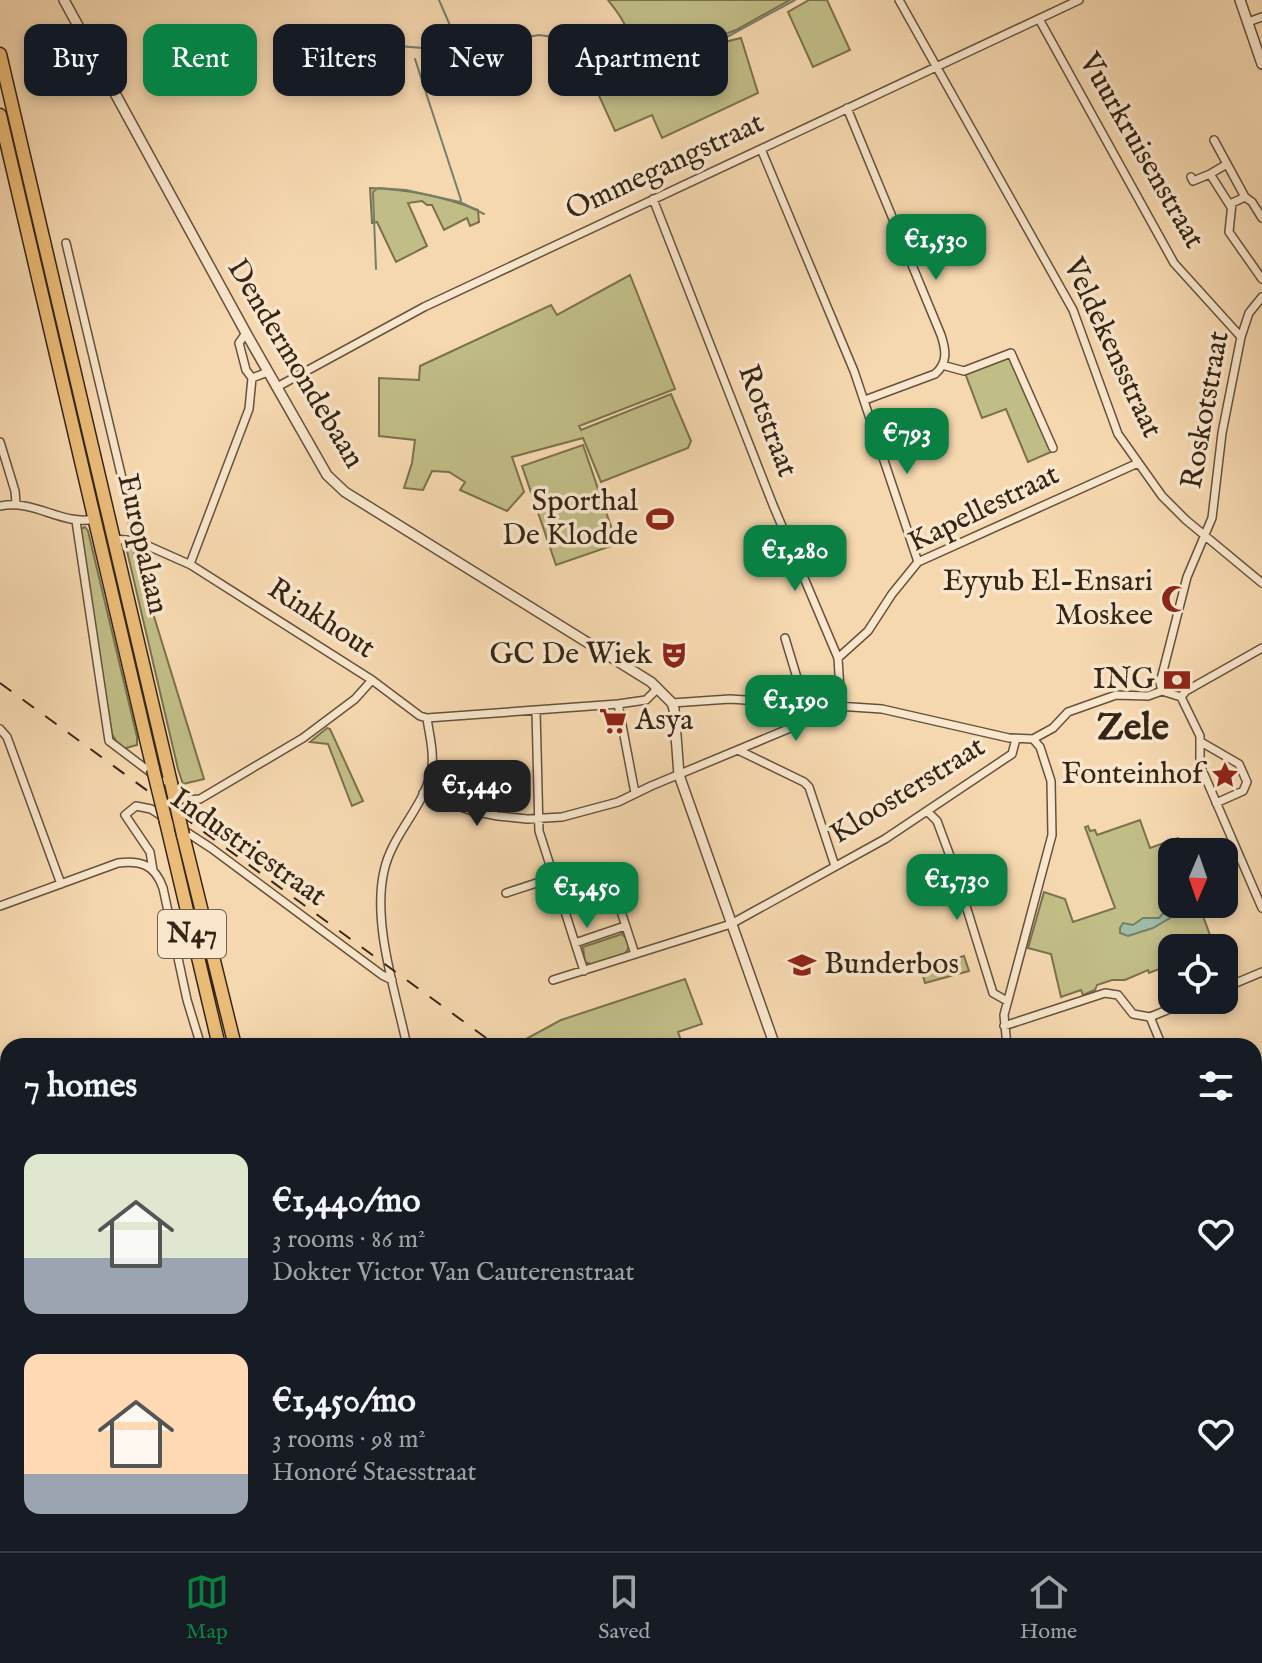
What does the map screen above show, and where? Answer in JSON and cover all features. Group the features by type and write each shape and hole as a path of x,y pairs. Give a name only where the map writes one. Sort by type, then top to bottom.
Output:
{"highway":[{"name":"Europalaan","path":"0,54 233,1038"},
{"name":"Europalaan","path":"0,115 217,1038"}],"street":[{"name":"Dendermondebaan","path":"64,0 322,468 345,492 658,688 672,703"},
{"name":"Veldekensstraat","path":"899,0 1073,310 1118,434 1162,496 1262,583"},
{"name":"Ommegangstraat","path":"277,387 424,307 1079,0"},
{"path":"1240,0 1262,64"},
{"path":"1248,22 1262,17"},
{"name":"Vuurkruisenstraat","path":"1039,19 1174,263 1241,337"},
{"path":"847,108 941,335 945,354 938,372 865,400"},
{"path":"1214,140 1245,197 1262,218"},
{"path":"761,149 865,400 918,562"},
{"path":"1191,177 1193,181 1227,164"},
{"path":"1210,174 1231,207"},
{"path":"1245,197 1232,203 1229,232 1262,279"},
{"name":"Rotstraat","path":"653,199 773,505 838,658 841,707"},
{"path":"66,243 137,541"},
{"name":"Roskotstraat","path":"1162,691 1160,683 1187,577 1212,518 1222,433 1241,337 1249,313 1262,297"},
{"path":"190,564 249,409 252,378 246,370 239,343 246,333"},
{"path":"942,365 964,371 1011,353 1053,448"},
{"path":"252,378 268,372"},
{"path":"0,442 16,503"},
{"name":"Kapellestraat","path":"838,658 868,631 918,562 1138,463"},
{"path":"0,506 16,503 76,521 95,519"},
{"path":"76,521 109,741 187,800 204,797 303,738 355,699 372,680"},
{"name":"Rinkhout","path":"114,539 137,541 190,564 427,718"},
{"path":"785,638 798,681 798,702"},
{"path":"1181,697 1186,691 1262,648"},
{"path":"405,1038 392,980 380,890 388,857 429,783 433,760 427,718 618,704 646,700 658,688"},
{"path":"772,1038 679,775 672,703 730,699 899,712 1016,739 1033,739 1053,728 1068,712 1116,695 1148,696 1162,691 1181,697"},
{"path":"1181,697 1198,730 1200,765 1262,908"},
{"path":"618,704 635,793"},
{"path":"423,793 472,811 539,819 600,809 812,719 816,716 818,705"},
{"path":"536,710 539,831 584,971"},
{"path":"0,729 7,737 61,884"},
{"name":"Kloosterstraat","path":"738,750 809,787 835,866 928,812 1012,754 1016,739"},
{"path":"1006,1038 1007,1001 1052,835 1051,781 1040,747 1033,739"},
{"path":"1201,742 1239,764 1247,782 1243,791 1216,803"},
{"name":"Industriestraat","path":"153,870 150,852 125,815 136,806 151,809 211,848 392,980"},
{"path":"928,812 937,821 953,864 993,993 1007,1001"},
{"path":"0,906 118,863 138,861 153,870 163,888 187,1000 199,1038"},
{"path":"553,980 731,924 835,866"},
{"path":"506,893 555,877"},
{"path":"614,890 635,954"},
{"path":"575,943 625,926"},
{"path":"1238,982 1262,972"},
{"path":"1004,1026 1109,993 1118,995 1133,1014 1150,1017 1158,1014"},
{"path":"1150,1017 1159,1038"}],"shaded area":[{"path":"608,0 790,0 728,33 728,24 624,24"},
{"path":"809,0 827,0 850,50 813,67 788,12"},
{"path":"741,38 758,93 662,138 652,115 615,131 599,96 728,96 728,41"},
{"path":"370,188 425,194 451,201 478,210 479,222 470,226 467,218 444,230 432,205 422,201 408,203 427,246 396,262 377,222 372,223"},
{"path":"630,275 675,389 579,426 581,430 671,394 691,441 688,448 601,482 583,438 512,457 524,492 507,511 460,490 465,482 449,472 432,471 423,490 404,488 415,440 379,436 379,378 419,380 420,366 551,305 557,315"},
{"path":"1010,357 1051,452 1028,462 1006,409 982,418 965,373"},
{"path":"583,445 617,544 556,565 522,466"},
{"path":"85,527 137,737 137,745 126,748 127,751 112,734 80,537 80,529"},
{"path":"132,545 204,779 183,784 178,769 127,551"},
{"path":"327,728 363,801 352,806 328,744 310,742"},
{"path":"1140,820 1150,848 1158,845 1158,918 1204,918 1210,934 1158,934 1158,969 1097,985 1095,990 1083,995 1081,990 1061,997 1051,954 1028,948 1044,892 1065,899 1073,922 1115,908 1085,827 1095,830 1097,835"},
{"path":"1143,918 1170,918 1153,928 1128,936 1120,933 1123,923 1133,925"},
{"path":"622,934 629,947 625,954 593,965 585,962 583,947"},
{"path":"964,956 969,971 925,983 921,968"},
{"path":"685,979 702,1024 678,1032 680,1038 528,1038 561,1020"}],"waterway":[{"path":"439,0 459,46 463,48 539,35 548,36"},
{"path":"728,36 795,0"},
{"path":"405,47 421,48"},
{"path":"376,269 373,192 378,188 406,190 461,200 415,59"},
{"path":"460,202 484,214"}],"railway":[{"path":"0,683 486,1038"}],"place":[{"name":"Sporthal De Klodde","path":"660,519"},
{"name":"Eyyub El-Ensari Moskee","path":"1175,599"},
{"name":"GC De Wiek","path":"674,655"},
{"name":"ING","path":"1177,680"},
{"name":"Asya","path":"613,721"},
{"name":"Fonteinhof","path":"1225,775"},
{"name":"Bunderbos","path":"802,965"}],"district":[{"name":"Zele","path":"1133,729"}]}
